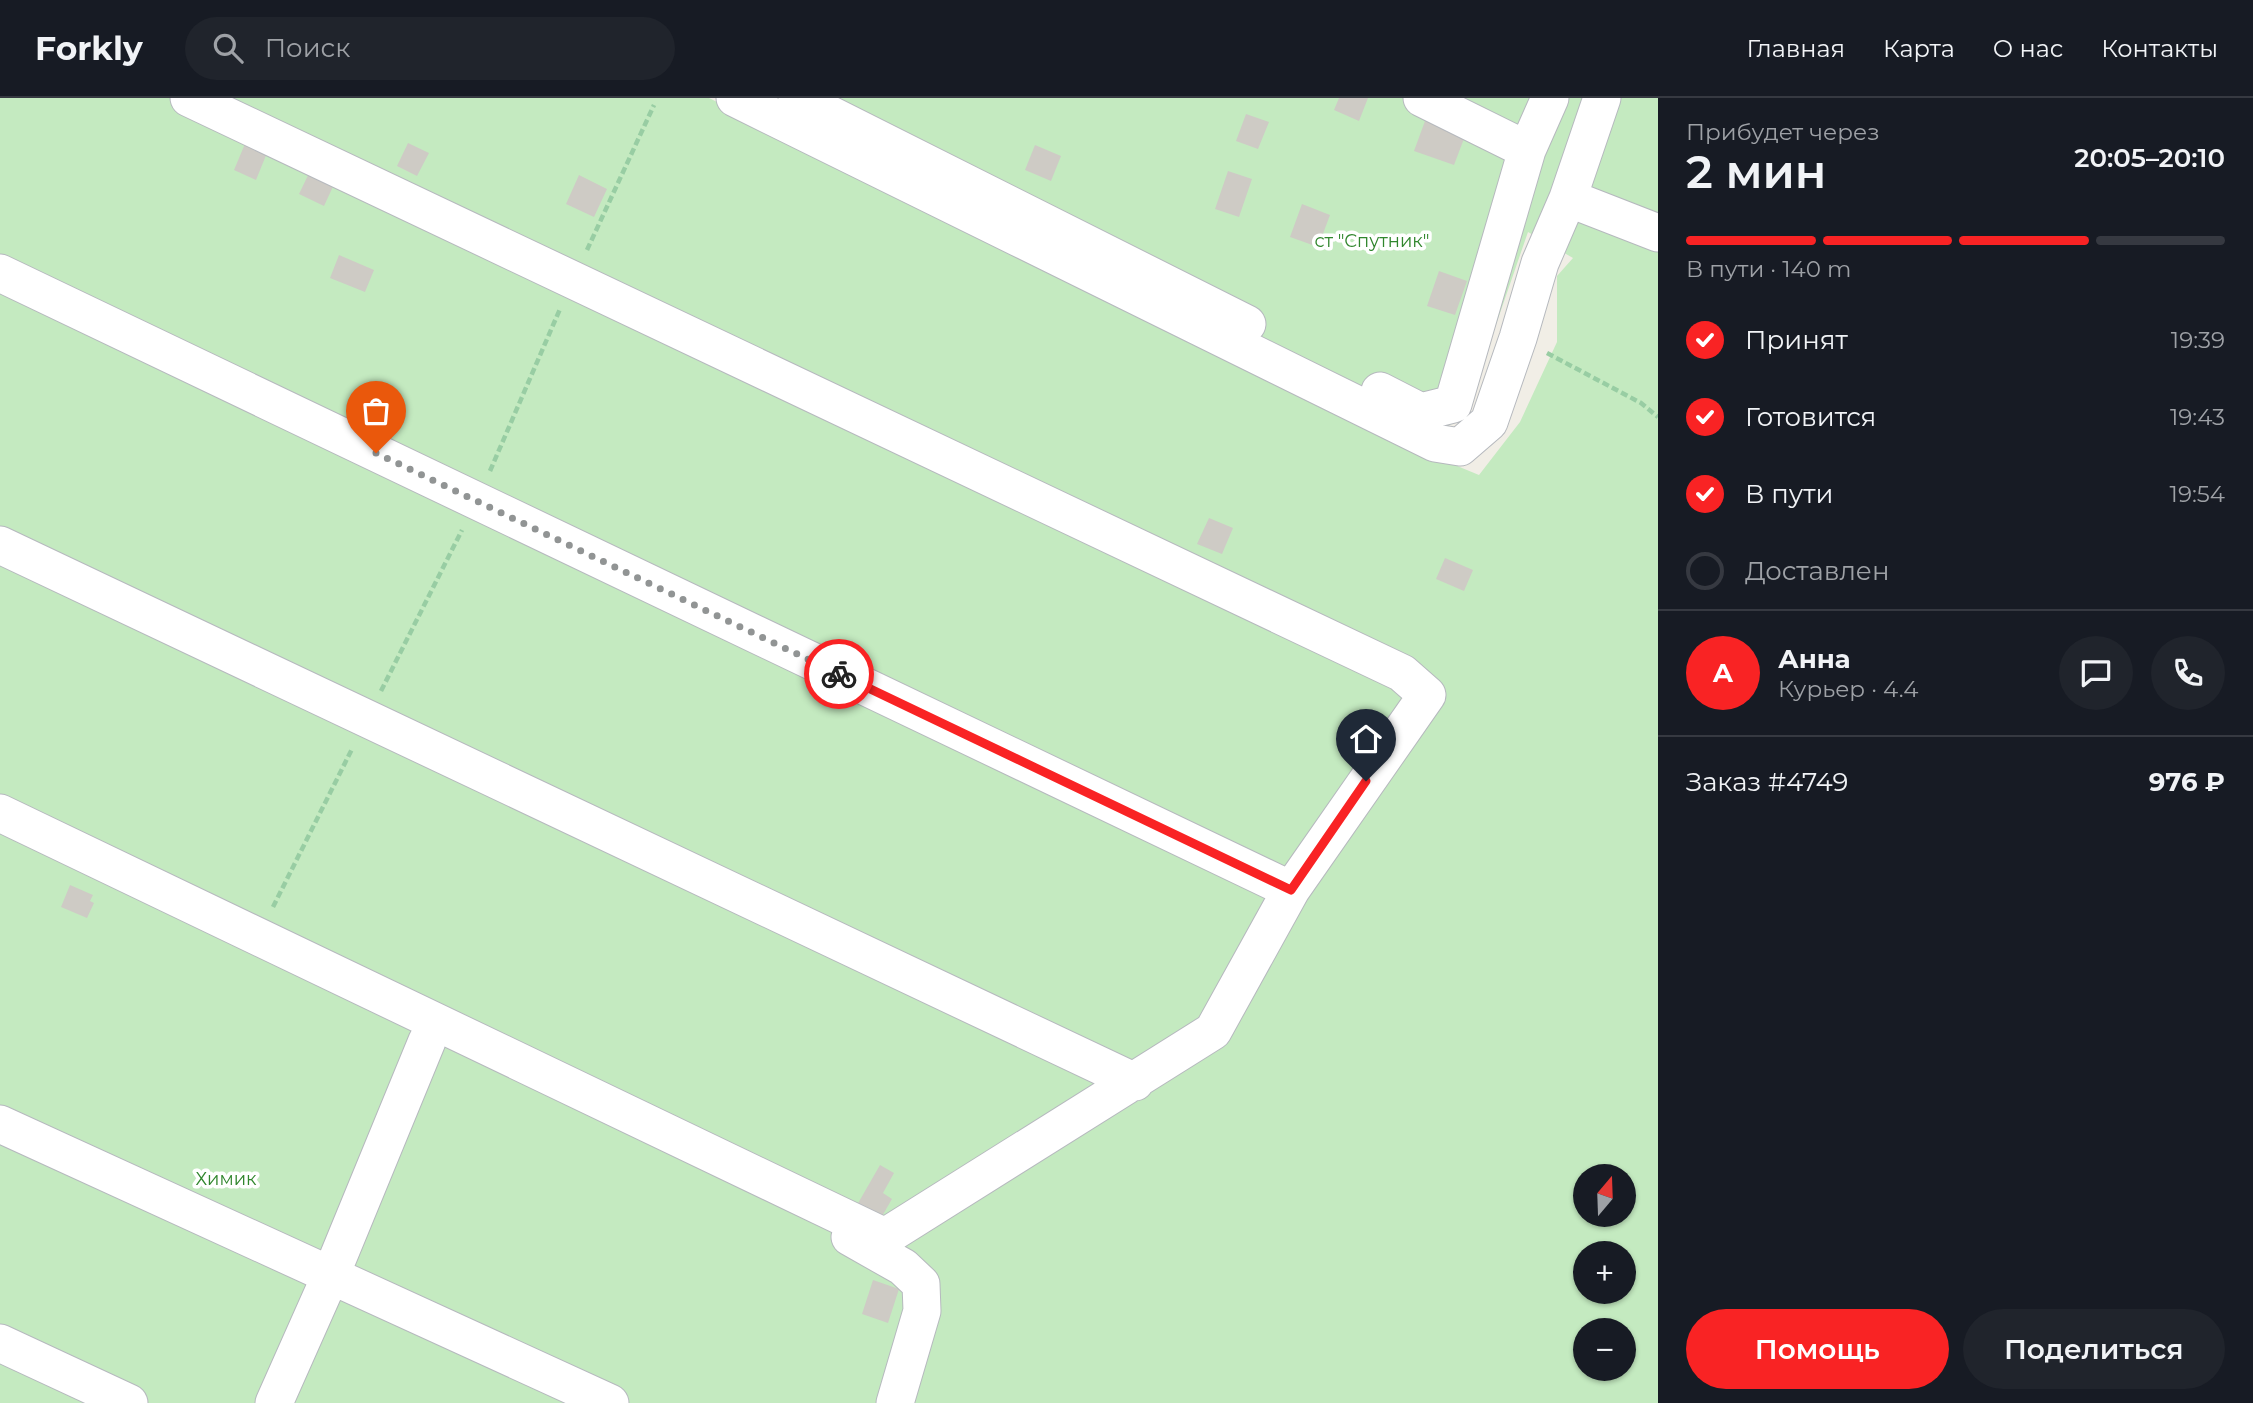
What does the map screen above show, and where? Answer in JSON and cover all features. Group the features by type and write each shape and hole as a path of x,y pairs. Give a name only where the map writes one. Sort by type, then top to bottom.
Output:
{"street":[{"path":"0,813 885,1237 1213,1031 1291,890 1427,695 1402,673 189,98"},
{"path":"735,98 1435,443 1460,447 1489,422 1540,263 1568,198 1602,98"},
{"path":"797,98 1421,412 1453,404 1527,150 1550,98"},
{"path":"1422,98 1527,150"},
{"path":"1568,198 1658,233"},
{"path":"0,273 1291,890"},
{"path":"0,545 1135,1082"},
{"path":"0,836 427,1041 848,1236 903,1267 921,1284 922,1311 895,1403"},
{"path":"274,1403 330,1277 427,1041"},
{"path":"0,1124 610,1403"},
{"path":"0,1343 129,1403"}],"path":[{"path":"1518,338 1641,402 1658,418"}],"green space":[{"path":"0,98 709,98 1433,456 1479,475 1520,422 1557,342 1557,276 1573,258 1528,232 1464,417 1439,431 761,98 1658,98 1658,1403 0,1403"}],"building":[{"path":"1339,98 1368,98 1359,121 1334,110"},
{"path":"1246,114 1269,122 1258,149 1236,141"},
{"path":"1425,121 1465,136 1454,165 1414,151"},
{"path":"247,139 269,148 256,180 234,170"},
{"path":"408,143 429,153 417,176 397,166"},
{"path":"1035,145 1061,156 1051,181 1025,170"},
{"path":"312,167 337,178 324,206 299,194"},
{"path":"1228,171 1252,179 1239,217 1215,209"},
{"path":"579,175 607,189 594,217 566,204"},
{"path":"1302,204 1330,215 1318,247 1290,237"},
{"path":"339,255 374,270 365,292 330,278"},
{"path":"1439,271 1467,281 1455,315 1427,306"},
{"path":"1209,518 1233,528 1222,554 1197,544"},
{"path":"1445,558 1473,570 1464,591 1436,579"},
{"path":"70,885 93,895 90,901 94,903 87,918 61,907"},
{"path":"880,1165 894,1173 883,1193 892,1199 881,1218 857,1205"},
{"path":"873,1280 899,1289 888,1323 862,1314"}],"way so far":[{"path":"376,453 839,674"}],"route":[{"path":"839,674 1291,890 1366,781"}],"park label":[{"name":"ст \"Спутник\"","path":"1372,241"},
{"name":"Химик","path":"226,1179"}]}
